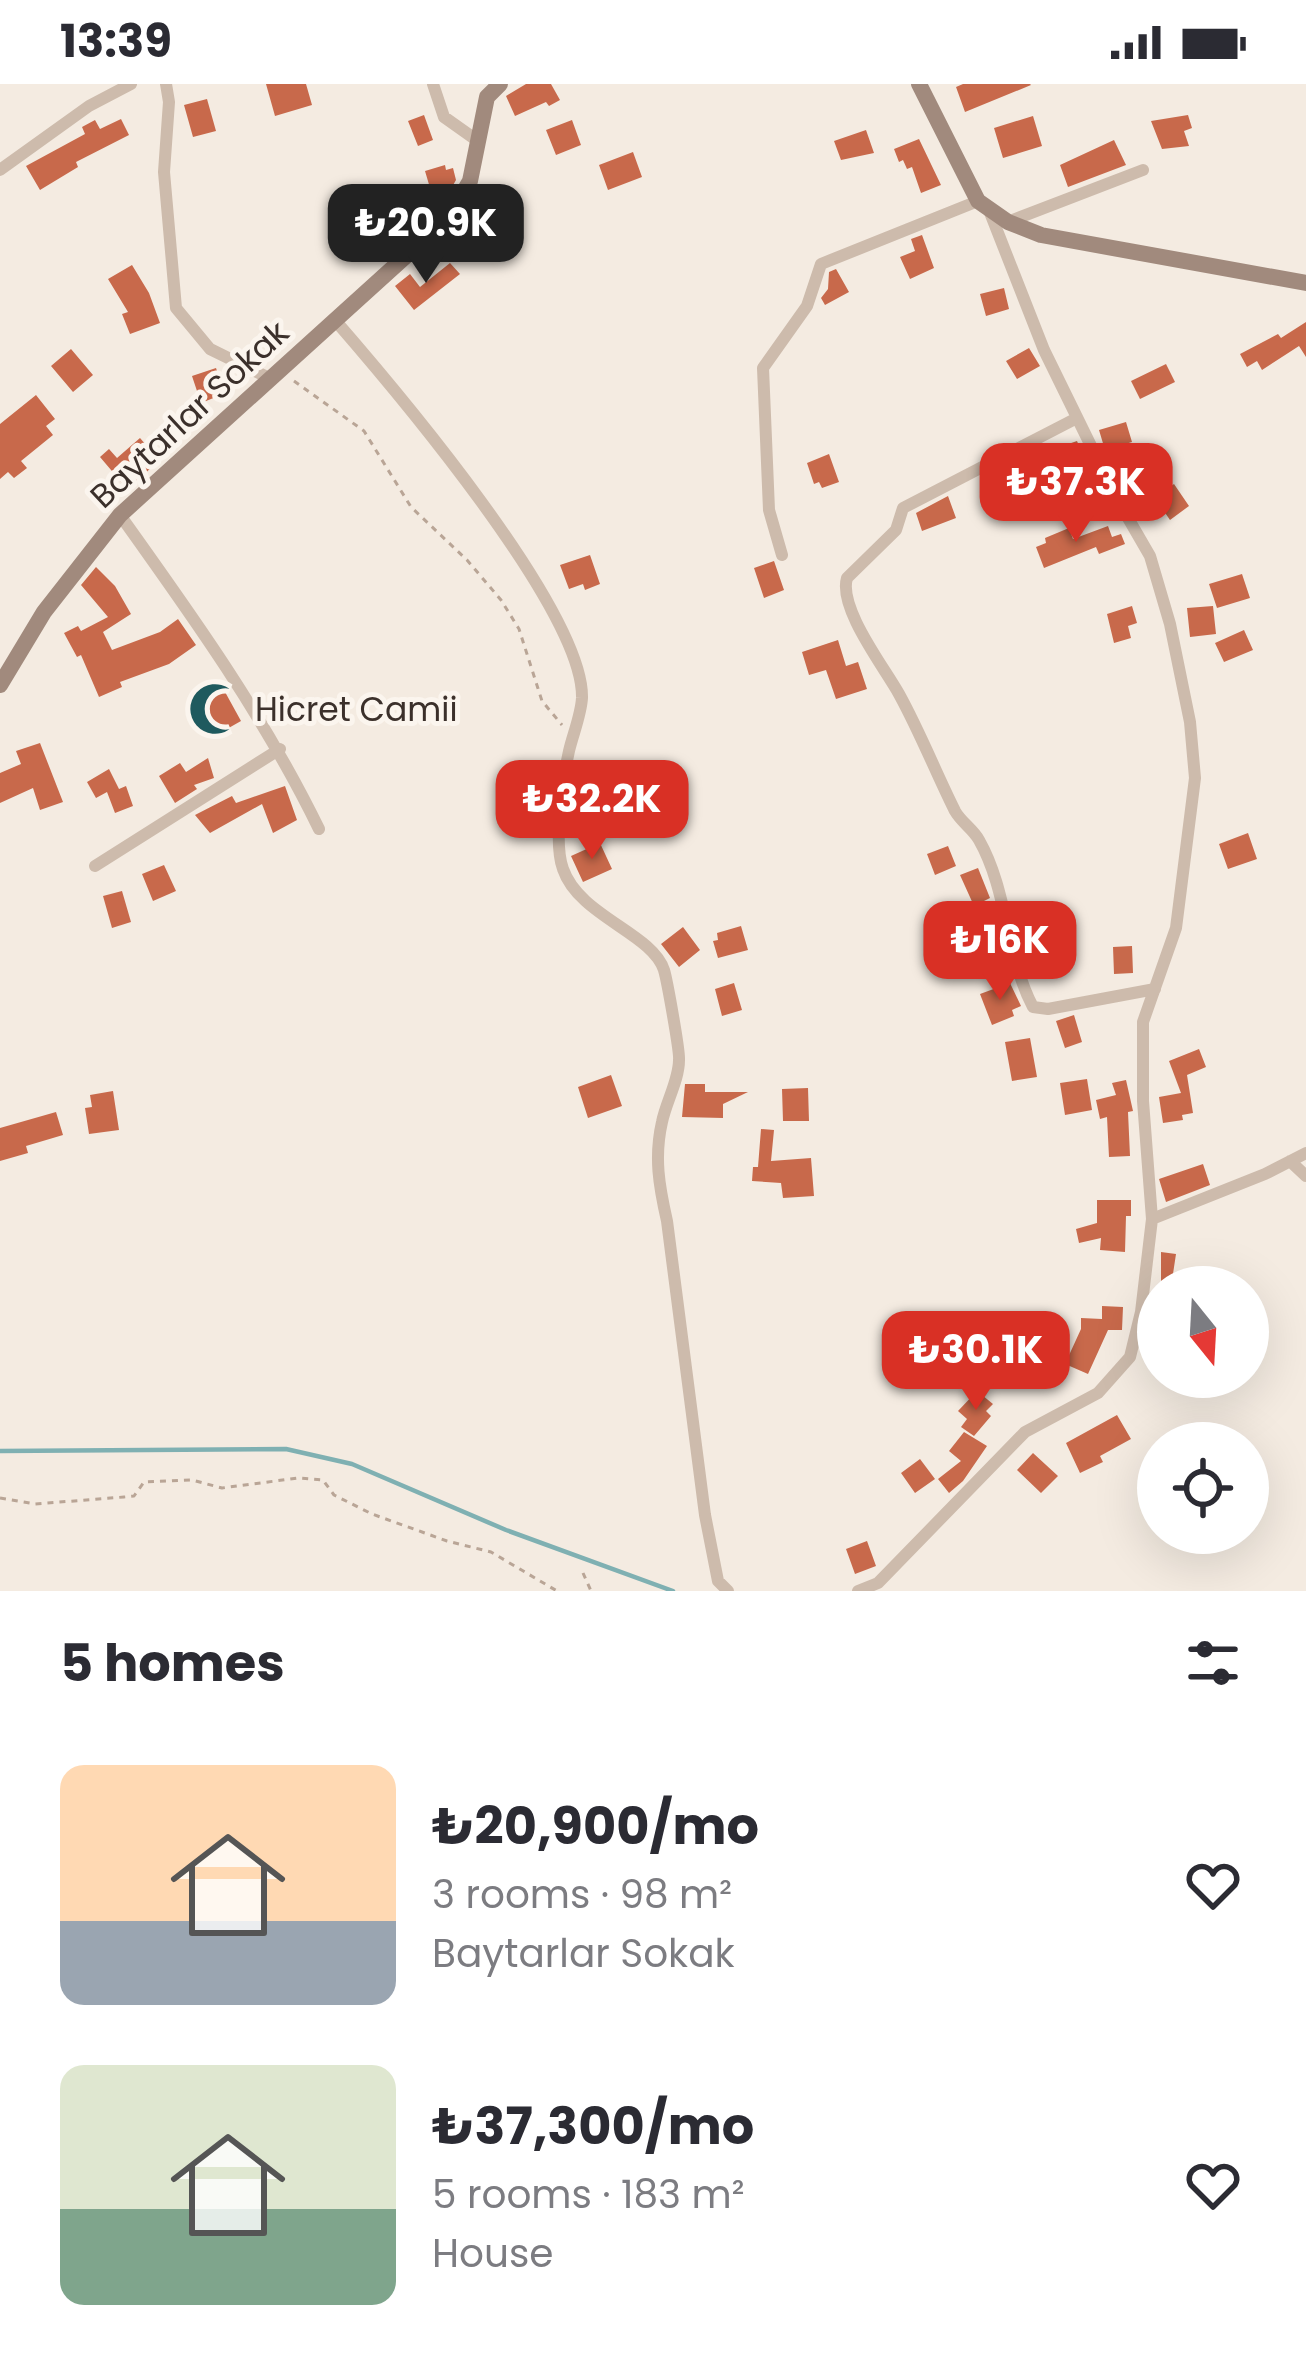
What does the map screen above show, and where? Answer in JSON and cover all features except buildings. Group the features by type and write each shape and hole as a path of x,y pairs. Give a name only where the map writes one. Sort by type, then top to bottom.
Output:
{"street":[{"path":"0,170 89,106 131,84"},
{"path":"166,84 164,172 176,308 210,349 274,374"},
{"path":"433,84 444,117 475,139"},
{"name":"Baytarlar Sokak","path":"0,685 44,612 120,515 448,217 470,181 487,97 500,84"},
{"path":"858,1591 878,1583 1025,1432 1098,1393 1130,1357 1141,1312 1152,1219 1143,1101 1144,1022 1176,928 1195,778 1190,722 1150,556 1077,418 983,205 920,84"},
{"path":"1008,222 1143,170"},
{"path":"983,205 1008,222 1041,235 1306,283"},
{"path":"782,555 769,509 763,368 807,306 821,264 983,205"},
{"path":"334,320 415,413 502,532 552,614 578,670 582,699 559,850 563,871 579,896 654,953 664,969 680,1061 661,1124 656,1174 667,1220 710,1538 718,1581 728,1591"},
{"path":"1077,418 903,508 896,530 844,586 861,632 901,698 956,814 979,838 1006,916 1023,989 1033,1007 1048,1009 1155,989"},
{"path":"120,515 221,656 280,749 319,829"},
{"path":"95,866 280,749"},
{"path":"1152,1219 1306,1153"},
{"path":"1290,1161 1306,1176"}],"path":[{"path":"274,374 364,431 411,507 500,600 519,628 542,701 556,721 574,734"},
{"path":"0,1498 35,1504 134,1496 144,1482 172,1479 222,1488 298,1478 323,1480 334,1495 372,1514 491,1552 557,1591"},
{"path":"583,1573 592,1591"}],"waterway":[{"path":"0,1451 286,1449 352,1464 506,1530 673,1591"}],"place":[{"name":"Hicret Camii","path":"215,709"}]}
